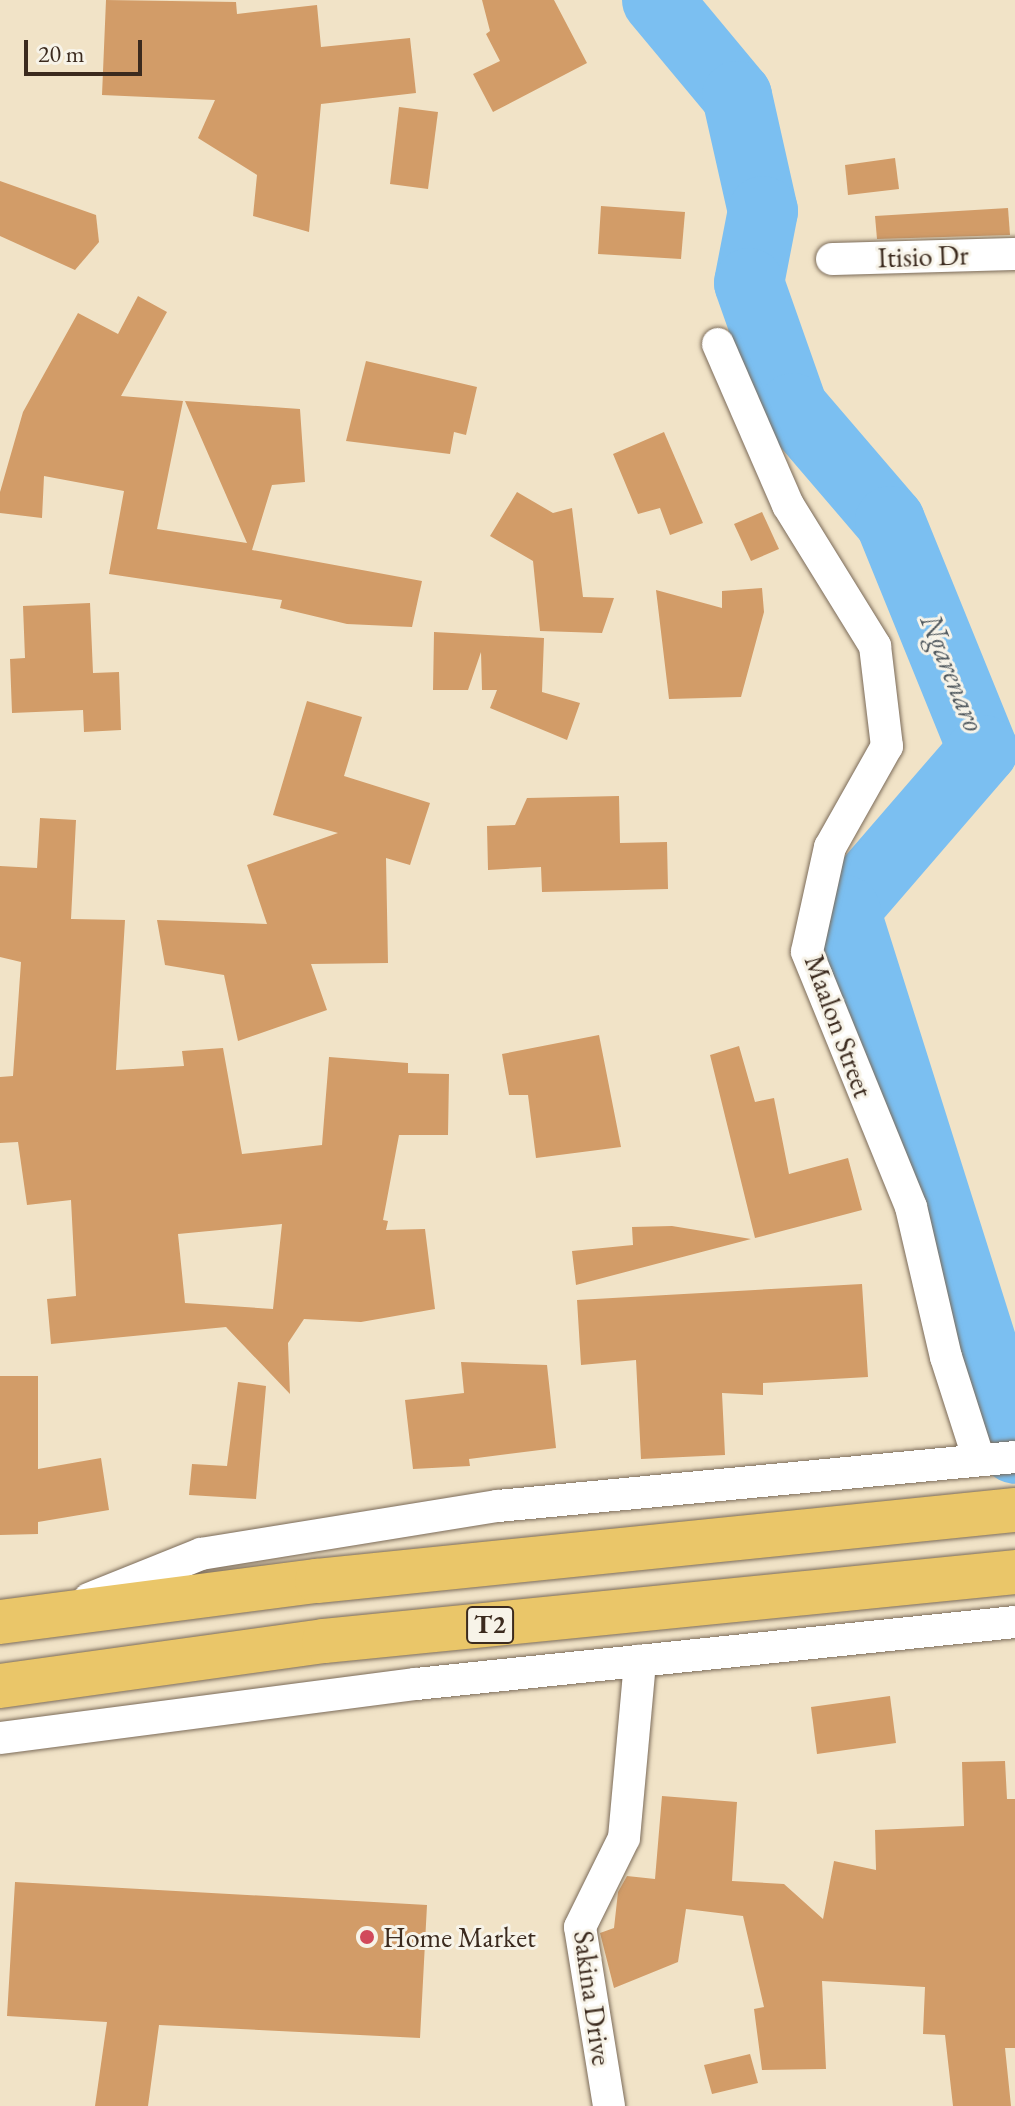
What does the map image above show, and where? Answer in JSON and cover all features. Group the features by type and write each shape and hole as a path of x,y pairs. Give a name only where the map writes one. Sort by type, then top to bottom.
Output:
{"highway":[{"name":"T2","path":"0,1622 317,1581 995,1512"},
{"name":"T2","path":"0,1686 324,1641 998,1574"}],"street":[{"name":"Itisio Dr","path":"832,259 1015,254"},
{"name":"Maalon Street","path":"718,344 788,505 875,646 887,746 830,847 807,952 911,1207 946,1357 979,1460"},
{"path":"48,1616 201,1554 498,1506 1015,1457"},
{"path":"0,1738 640,1661 1008,1623"},
{"name":"Sakina Drive","path":"609,2106 580,1927 624,1838 640,1661"}],"building":[{"path":"106,0 236,2 237,14 317,5 321,47 410,38 416,93 321,104 309,232 253,216 257,175 198,138 215,100 102,95"},
{"path":"482,0 554,0 587,63 493,112 473,74 500,61 486,34 490,31"},
{"path":"399,107 438,112 428,189 390,184"},
{"path":"895,158 899,189 848,195 845,165"},
{"path":"0,181 96,215 99,242 75,270 0,236"},
{"path":"601,206 685,212 681,259 598,254"},
{"path":"1008,208 1010,235 877,239 875,216"},
{"path":"138,296 167,312 121,396 183,401 157,529 247,543 185,401 300,409 305,482 272,485 252,550 422,581 412,627 347,624 280,608 282,600 109,574 124,491 44,476 42,518 0,513 0,492 23,412 78,313 118,334"},
{"path":"366,361 477,387 466,435 454,432 450,454 346,441"},
{"path":"664,432 703,523 670,535 660,508 638,514 613,454"},
{"path":"517,492 553,513 572,508 583,597 614,598 602,633 540,631 533,561 490,536"},
{"path":"762,512 779,549 751,561 734,524"},
{"path":"762,588 764,612 741,697 669,699 656,590 722,608 722,591"},
{"path":"90,603 93,673 119,672 121,730 84,732 83,710 12,713 10,659 25,658 23,606"},
{"path":"434,632 544,638 542,692 580,703 567,740 490,708 497,690 482,690 481,652 468,690 433,690"},
{"path":"307,701 362,717 344,776 430,803 410,865 386,858 388,963 311,964 327,1010 238,1041 224,975 165,965 157,920 267,924 247,865 338,833 273,815"},
{"path":"619,796 620,843 667,842 668,889 542,892 541,867 488,870 487,826 515,825 527,798"},
{"path":"40,818 76,820 71,919 125,920 116,1070 184,1066 182,1051 223,1048 242,1154 322,1145 329,1057 408,1063 408,1073 449,1074 448,1135 399,1135 383,1220 388,1221 386,1230 425,1229 435,1309 361,1322 304,1319 288,1343 290,1394 226,1327 51,1344 47,1299 76,1296 71,1200 27,1205 18,1142 0,1143 0,1077 13,1076 21,962 0,957 0,866 37,868","holes":["282,1224 273,1309 185,1303 178,1234"]},
{"path":"599,1035 621,1147 536,1158 528,1095 509,1095 502,1054"},
{"path":"739,1046 755,1102 774,1098 789,1174 848,1158 862,1210 755,1238 710,1055"},
{"path":"672,1226 751,1239 576,1285 572,1251 633,1245 632,1227"},
{"path":"862,1284 868,1377 763,1383 763,1395 722,1393 725,1455 641,1459 636,1360 581,1365 577,1300"},
{"path":"461,1362 547,1365 556,1448 469,1459 470,1466 413,1469 405,1400 464,1393"},
{"path":"0,1376 38,1376 38,1469 101,1458 109,1510 38,1522 38,1534 0,1535"},
{"path":"238,1382 266,1386 256,1499 189,1495 192,1464 227,1466"},
{"path":"890,1696 896,1743 817,1754 811,1707"},
{"path":"1005,1761 1007,1799 1015,1799 1015,2048 1005,2048 1011,2106 953,2106 945,2035 923,2034 925,1987 822,1981 826,2069 762,2070 754,2009 764,2007 743,1916 686,1909 678,1962 614,1988 600,1933 614,1928 618,1892 627,1876 655,1879 662,1796 737,1802 732,1881 784,1884 823,1919 834,1861 876,1870 875,1830 964,1826 962,1762"},
{"path":"15,1882 427,1905 420,2038 159,2025 148,2106 95,2106 107,2022 7,2016"},
{"path":"750,2054 758,2083 712,2094 704,2065"}],"waterway":[{"name":"Ngarenaro","path":"657,0 737,96 763,211 749,283 793,408 890,521 983,750 845,910 1015,1449"}],"place":[{"name":"Home Market","path":"367,1937"}]}
